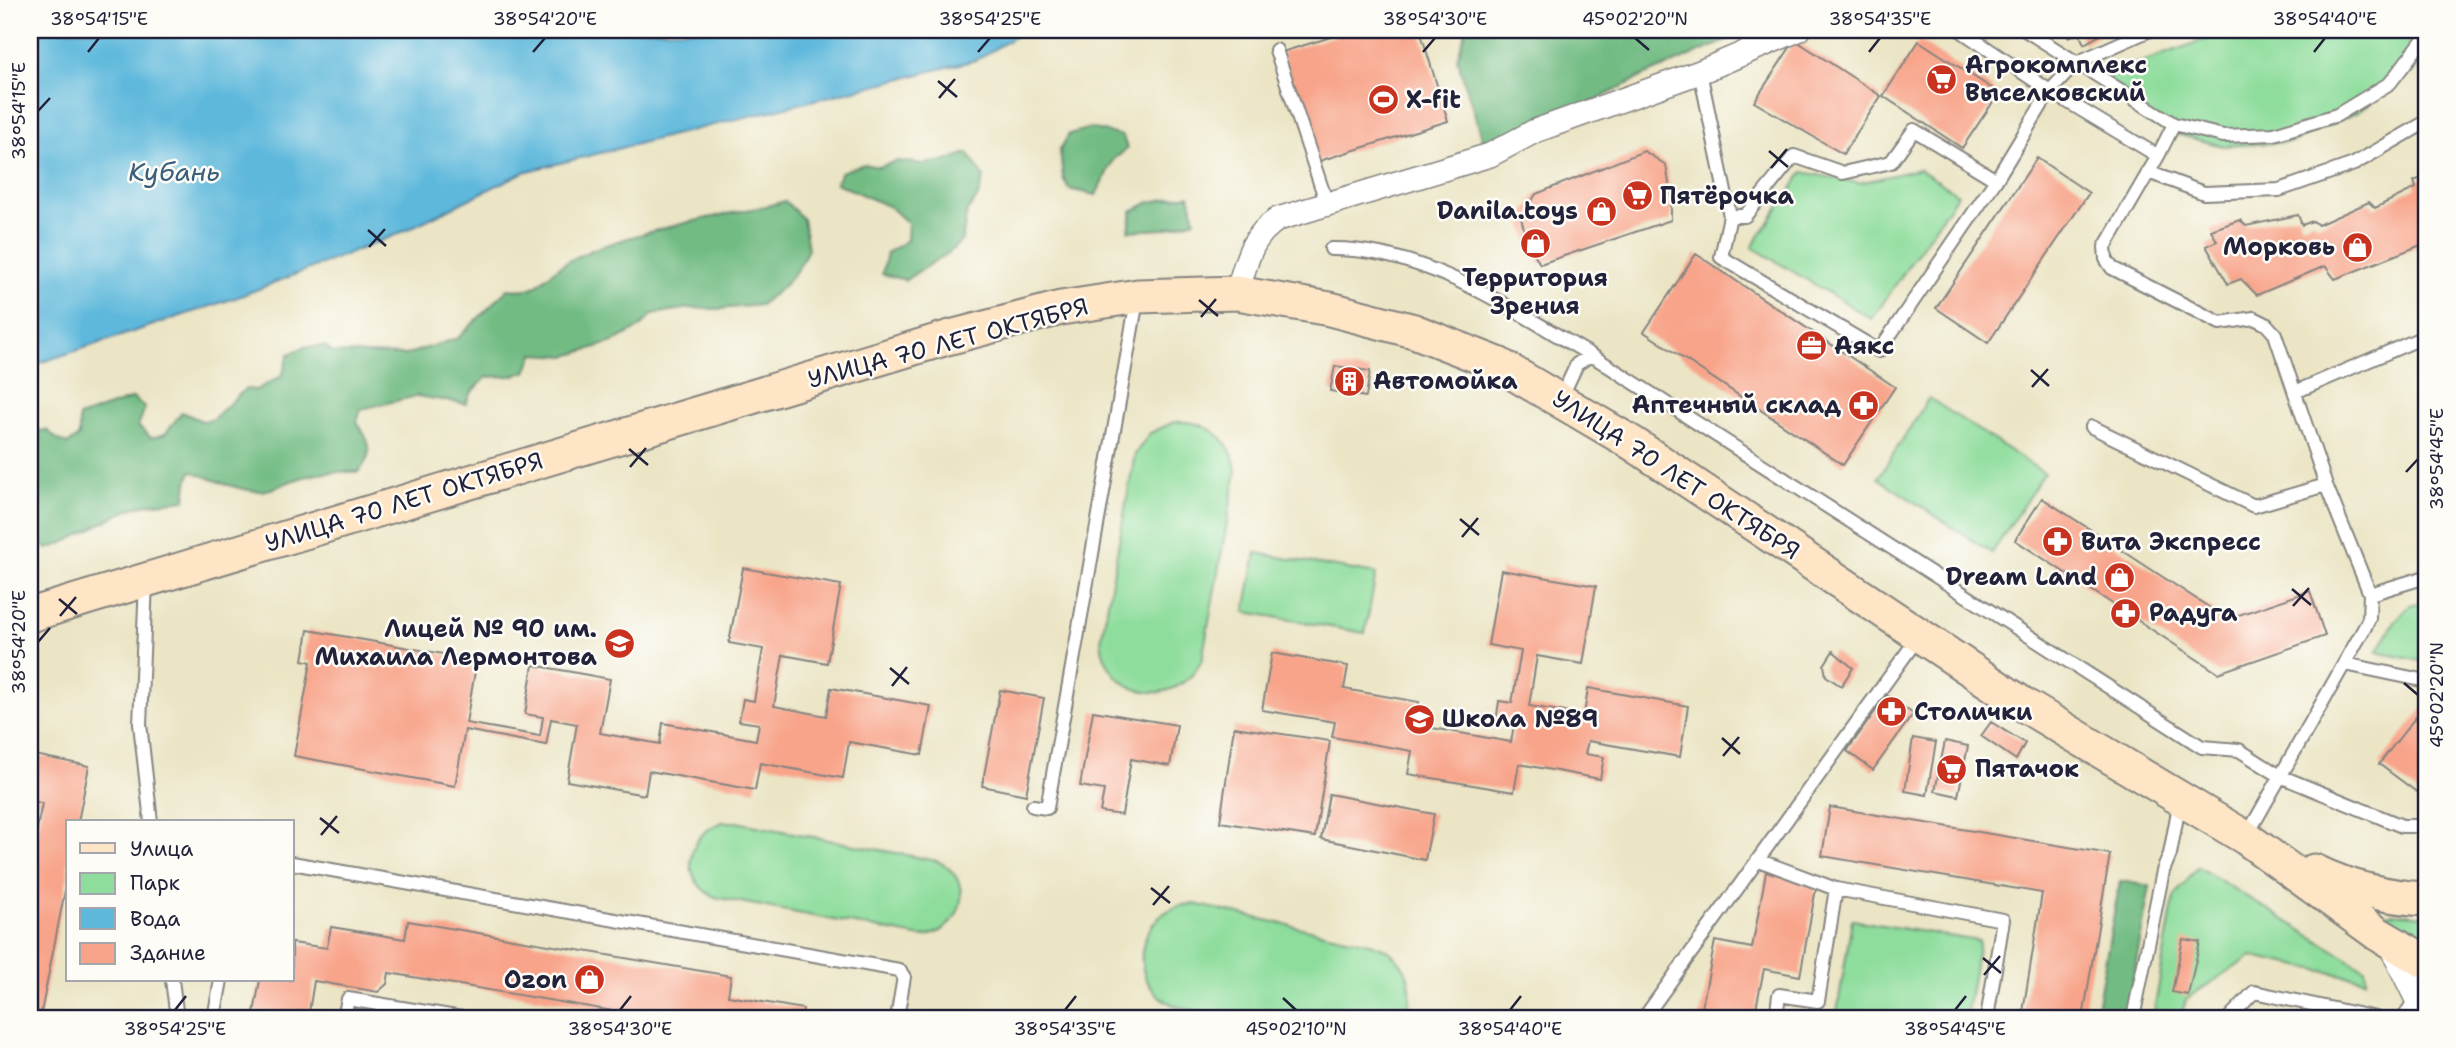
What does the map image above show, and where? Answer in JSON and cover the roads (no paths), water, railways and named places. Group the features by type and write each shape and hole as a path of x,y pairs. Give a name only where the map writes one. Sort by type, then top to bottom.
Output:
{"main road":[{"name":"УЛИЦА 70 ЛЕТ ОКТЯБРЯ","path":"30,615 947,338 1061,308 1138,296 1237,293 1330,309 1414,331 1498,364 1560,400 1632,443 2024,705 2246,838 2385,938 2419,996"},
{"path":"2246,838 2340,884 2384,896 2426,900"},
{"path":"2384,896 2374,902 2369,913 2385,938"}],"street":[{"path":"1237,293 1254,240 1264,228 1278,219 1490,155 1535,131 1700,72 1798,30"}],"lane":[{"path":"1960,30 2050,91 2158,156"},
{"path":"2025,30 2174,124 2223,136 2274,134 2337,115 2390,83 2426,36"},
{"path":"1700,72 1730,216 1721,257 1879,351 1996,180 2050,91 2076,64 2150,30"},
{"path":"1276,50 1327,204"},
{"path":"2148,172 2204,193 2279,190 2354,164 2426,122"},
{"path":"2174,124 2105,247 2106,259 2112,268 2220,323 2254,318 2266,324 2276,334 2326,485 2370,594 2369,618 2246,838"},
{"path":"1730,216 1745,216 1794,156 1843,173 1891,162 1913,130 1996,180"},
{"path":"1331,249 1360,249 1430,270 1474,288 1591,355 2202,747 2239,750 2280,776 2402,826 2426,826"},
{"path":"1033,806 1047,808 1138,296"},
{"path":"2295,392 2426,336"},
{"path":"1560,400 1577,364 1591,355"},
{"path":"2092,427 2254,506 2326,485"},
{"path":"2370,594 2426,578"},
{"path":"146,579 140,724 151,820"},
{"path":"1644,1018 1919,636"},
{"path":"2345,664 2426,681"},
{"path":"2133,1018 2162,871 2169,854 2180,800"},
{"path":"1758,860 1836,889 2003,920 1987,1018"},
{"path":"294,863 899,970 904,977 897,1018"},
{"path":"1776,1018 1779,995 1818,1001 1836,889"},
{"path":"172,982 177,1018"},
{"path":"214,1018 221,982"},
{"path":"2229,1018 2253,992 2376,1018"},
{"path":"344,1018 348,999 462,1018"}],"water":[{"name":"Кубань","path":"30,30 1026,30 976,60 524,172 398,234 238,297 30,366"}],"place":[{"name":"Агрокомплекс Выселковский","path":"1942,79"},
{"name":"X-fit","path":"1383,100"},
{"name":"Пятёрочка","path":"1637,196"},
{"name":"Danila.toys","path":"1601,211"},
{"name":"Территория Зрения","path":"1535,244"},
{"name":"Морковь","path":"2358,247"},
{"name":"Аякс","path":"1811,346"},
{"name":"Автомойка","path":"1350,381"},
{"name":"Аптечный склад","path":"1864,405"},
{"name":"Вита Экспресс","path":"2058,542"},
{"name":"Dream Land","path":"2120,577"},
{"name":"Радуга","path":"2126,613"},
{"name":"Лицей № 90 им. Михаила Лермонтова","path":"620,643"},
{"name":"Столички","path":"1891,712"},
{"name":"Школа №89","path":"1419,719"},
{"name":"Пятачок","path":"1952,769"},
{"name":"Ozon","path":"590,980"}]}
